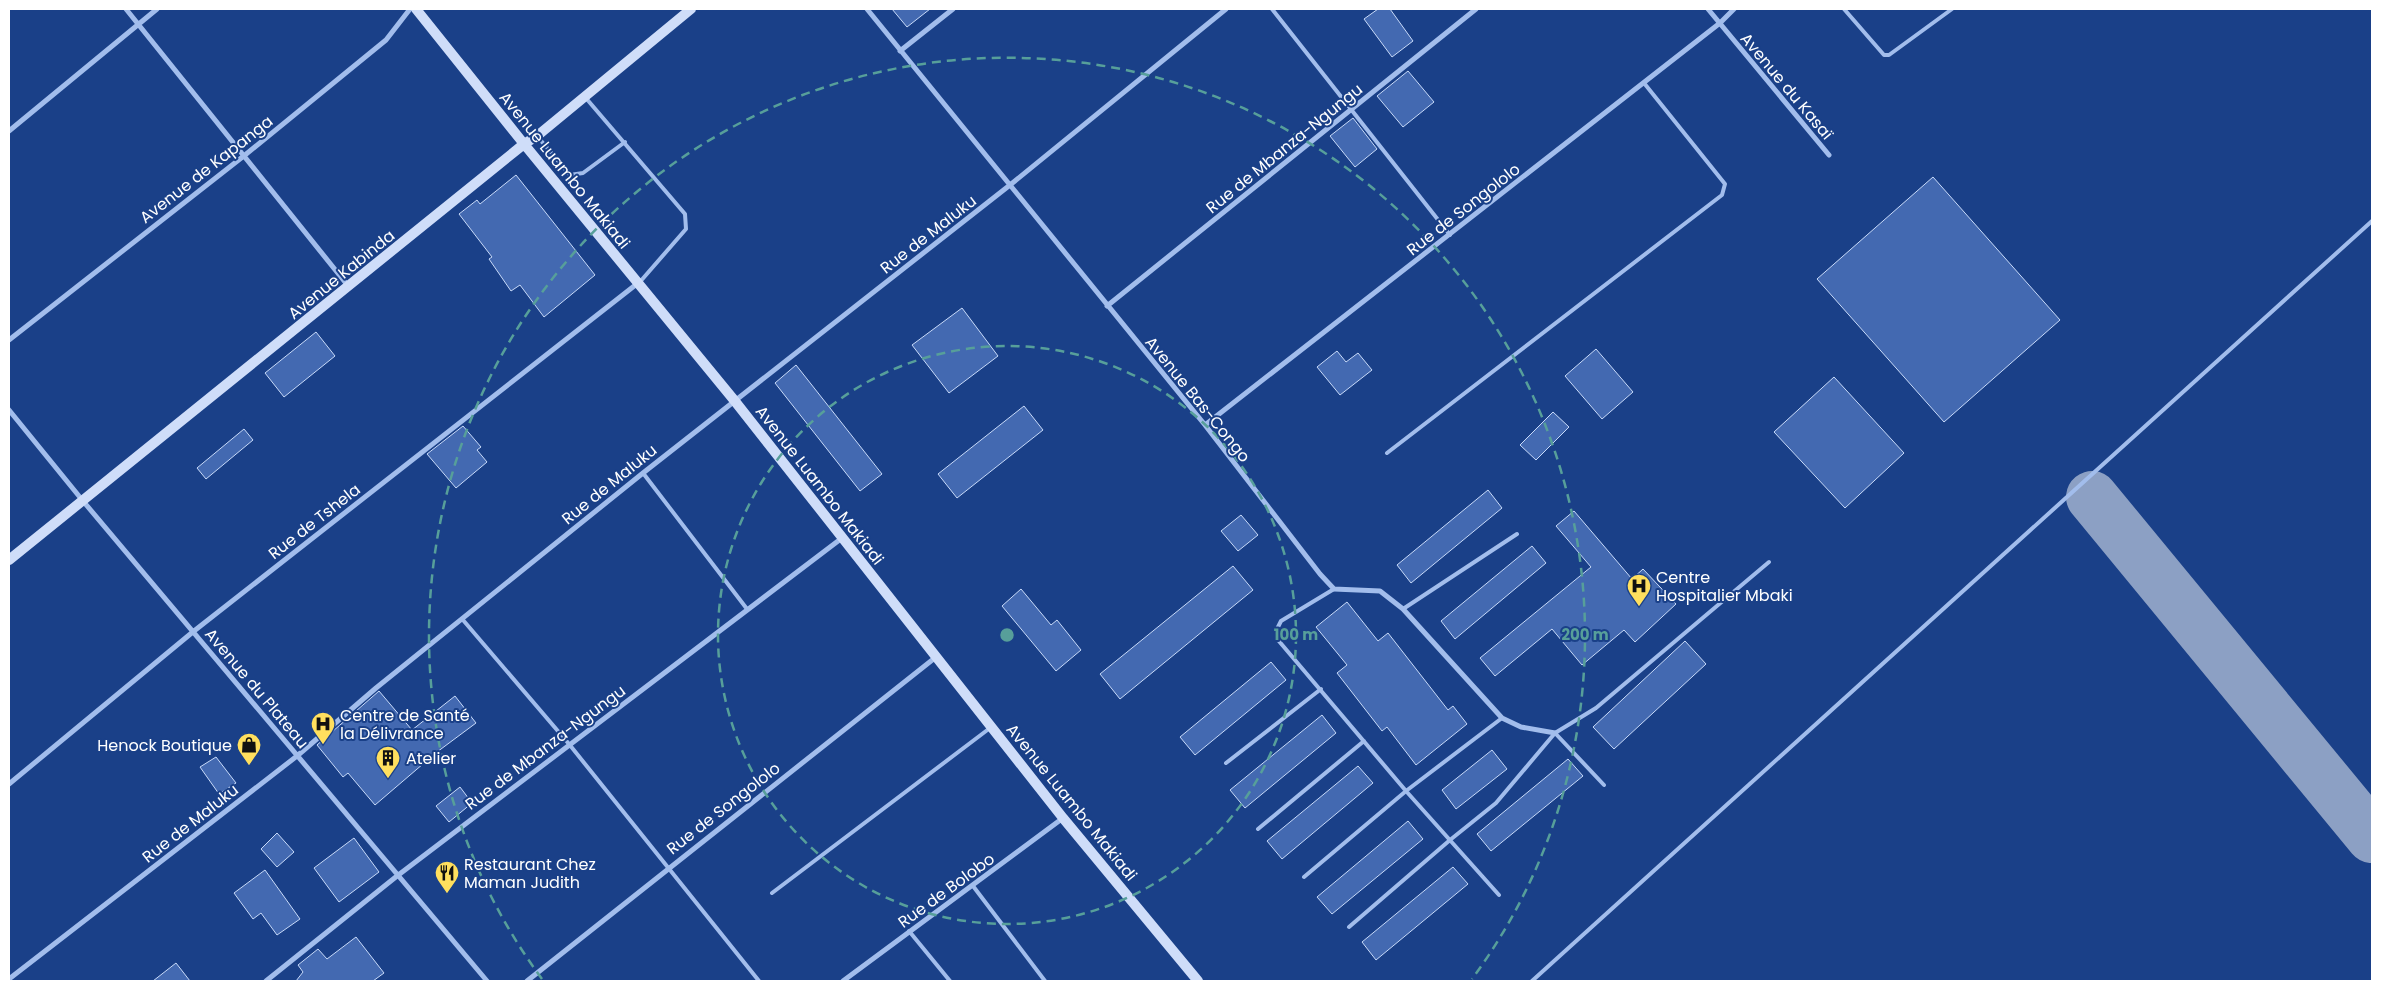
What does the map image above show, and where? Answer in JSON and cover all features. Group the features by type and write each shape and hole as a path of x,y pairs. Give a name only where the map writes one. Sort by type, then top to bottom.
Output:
{"main road":[{"name":"Avenue Luambo Makiadi","path":"416,9 734,400 1064,818 1198,981"},
{"name":"Avenue Kabinda","path":"9,560 524,144 537,136 691,9"}],"street":[{"path":"126,9 349,287"},
{"path":"9,131 139,26 157,9"},
{"name":"Avenue de Kapanga","path":"9,340 245,155 386,40 410,9"},
{"name":"Avenue Bas-Congo","path":"867,9 1206,426 1320,574 1334,589"},
{"path":"900,51 954,9"},
{"name":"Rue de Maluku","path":"9,979 297,756 376,688 463,620 643,473 1010,185 1226,9"},
{"name":"Rue de Mbanza-Ngungu","path":"1107,306 1476,9"},
{"name":"Avenue du Kasaï","path":"1708,9 1829,155"},
{"name":"Rue de Songololo","path":"1206,426 1720,23 1734,9"},
{"name":"Rue de Tshela","path":"9,784 194,631 638,283"},
{"name":"Avenue du Plateau","path":"9,410 83,501 487,981"},
{"name":"Rue de Mbanza-Ngungu","path":"266,981 397,876 842,538"},
{"path":"1334,589 1380,591 1403,609 1502,718 1521,727 1555,733"},
{"name":"Rue de Songololo","path":"527,981 936,656"},
{"name":"Rue de Bolobo","path":"843,981 850,979 909,931 1064,818"}],"lane":[{"path":"1272,9 1450,235"},
{"path":"1844,9 1884,55 1889,55 1952,9"},
{"path":"1387,453 1722,194 1725,184 1644,82"},
{"path":"585,96 685,214 686,229 638,283"},
{"path":"537,136 570,175 583,173 625,142"},
{"path":"1532,981 2372,222"},
{"path":"643,473 747,609"},
{"path":"1403,609 1517,534"},
{"path":"1349,927 1496,803 1555,733 1596,708 1769,562"},
{"path":"1334,589 1281,621 1277,629 1278,640 1406,790 1499,895"},
{"path":"463,620 569,744 759,981"},
{"path":"1226,763 1321,689"},
{"path":"1304,877 1406,790 1502,718"},
{"path":"772,894 992,727"},
{"path":"1555,733 1604,785"},
{"path":"1258,829 1364,741"},
{"path":"973,886 1045,981"},
{"path":"909,931 950,981"}],"building":[{"path":"892,9 930,9 907,27"},
{"path":"1378,9 1390,9 1413,41 1392,57 1364,19"},
{"path":"1408,71 1434,102 1403,127 1377,96"},
{"path":"1353,118 1377,149 1355,167 1330,136"},
{"path":"516,175 595,275 544,317 520,285 511,291 489,259 492,257 459,214 477,200 480,204"},
{"path":"1933,177 2060,320 1944,422 1817,279"},
{"path":"962,308 998,356 949,393 912,345"},
{"path":"316,332 335,356 284,397 265,373"},
{"path":"1596,349 1633,392 1602,419 1565,376"},
{"path":"1337,351 1346,362 1358,353 1372,370 1340,395 1317,367"},
{"path":"796,365 882,474 860,491 775,383"},
{"path":"1834,377 1904,453 1845,508 1774,432"},
{"path":"1024,406 1043,430 957,498 938,474"},
{"path":"1553,412 1569,427 1536,460 1520,445"},
{"path":"463,426 481,447 477,450 487,462 456,488 427,454"},
{"path":"244,429 253,440 206,479 197,468"},
{"path":"1488,490 1502,508 1411,583 1397,565"},
{"path":"1574,511 1632,579 1643,569 1676,604 1635,642 1624,630 1582,665 1552,629 1495,676 1480,658 1591,567 1556,526"},
{"path":"1241,515 1258,535 1238,551 1221,531"},
{"path":"1532,546 1546,563 1455,639 1441,621"},
{"path":"1233,566 1253,590 1120,699 1100,674"},
{"path":"1021,589 1051,625 1057,620 1081,650 1056,671 1002,606"},
{"path":"1347,602 1378,641 1388,633 1448,710 1453,706 1467,724 1416,765 1387,727 1382,731 1337,673 1347,665 1316,627"},
{"path":"1685,641 1706,664 1614,749 1593,727"},
{"path":"1271,662 1286,680 1195,755 1180,737"},
{"path":"379,691 412,730 455,696 476,723 437,752 375,805 348,773 343,777 317,745"},
{"path":"1322,715 1336,733 1245,808 1230,790"},
{"path":"1492,750 1507,769 1456,809 1442,790"},
{"path":"216,757 236,783 219,794 200,767"},
{"path":"1568,759 1583,776 1491,851 1477,834"},
{"path":"1358,766 1373,783 1282,859 1267,841"},
{"path":"460,787 472,803 449,822 436,806"},
{"path":"1408,821 1423,839 1332,914 1317,897"},
{"path":"277,833 294,852 277,867 261,849"},
{"path":"354,838 379,872 339,902 314,868"},
{"path":"1453,867 1468,884 1376,960 1362,942"},
{"path":"265,870 300,919 277,935 261,913 253,919 234,893"},
{"path":"356,937 384,973 373,981 296,981 303,972 298,965 318,949 327,959"},
{"path":"176,963 190,981 153,981"}],"taxiway":[{"path":"2092,497 2372,837"}],"place":[{"name":"Centre Hospitalier Mbaki","path":"1639,607"},
{"name":"Centre de Santé la Délivrance","path":"323,745"},
{"name":"Henock Boutique","path":"249,766"},
{"name":"Atelier","path":"388,779"},
{"name":"Restaurant Chez Maman Judith","path":"447,894"}]}
